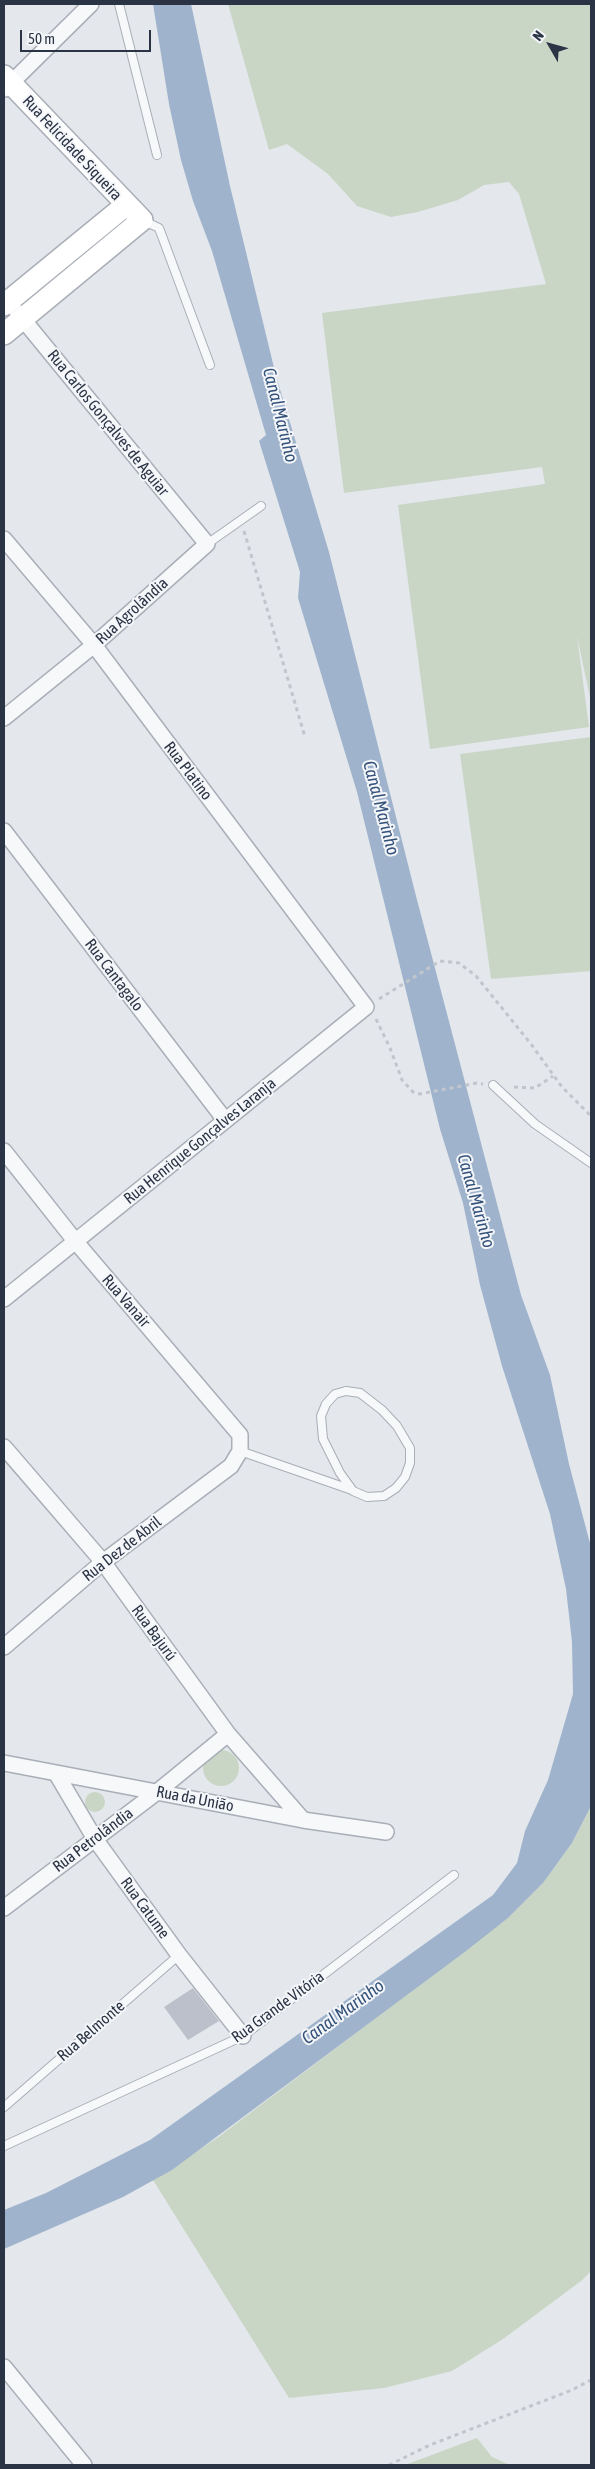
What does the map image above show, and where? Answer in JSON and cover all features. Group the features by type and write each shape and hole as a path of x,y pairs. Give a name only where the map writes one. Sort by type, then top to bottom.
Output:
{"street":[{"path":"6,83 91,4"},
{"name":"Rua Felicidade Siqueira","path":"6,83 142,220"},
{"path":"6,303 126,205"},
{"path":"4,334 142,220"},
{"name":"Rua Carlos Gonçalves de Aguiar","path":"6,303 22,319 207,544"},
{"name":"Rua Platino","path":"4,539 94,646 366,1008"},
{"name":"Rua Agrolândia","path":"4,718 94,646 207,544"},
{"name":"Rua Cantagalo","path":"4,831 225,1120"},
{"name":"Rua Henrique Gonçalves Laranja","path":"4,1299 366,1008"},
{"name":"Rua Vanair","path":"4,1151 76,1242 240,1435 240,1452"},
{"name":"Rua Bajurú","path":"4,1447 103,1562 228,1734 303,1820"},
{"name":"Rua Dez de Abril","path":"4,1647 103,1562 231,1466 240,1452"},
{"name":"Rua Petrolândia","path":"4,1908 157,1792 228,1734"},
{"name":"Rua da União","path":"4,1763 303,1820 386,1832"},
{"name":"Rua Catume","path":"56,1773 95,1839 179,1955 243,2036"},
{"path":"4,2367 79,2464"}],"lane":[{"path":"119,4 157,155"},
{"path":"142,220 159,228 210,365"},
{"name":"Rua Agrolândia","path":"207,544 241,522 261,506"},
{"path":"493,1085 535,1124 591,1163"},
{"path":"240,1452 353,1491 367,1498 384,1496 396,1488 405,1476 410,1463 410,1448 397,1426 382,1410 360,1393 346,1391 335,1394 326,1404 321,1416 324,1439 340,1473 353,1491"},
{"name":"Rua Grande Vitória","path":"4,2146 243,2036 454,1875"},
{"name":"Rua Belmonte","path":"4,2107 179,1955"}],"path":[{"path":"241,522 305,737"},
{"path":"468,1085 420,1094 407,1087 379,1023 366,1008 399,985 440,961 459,963 476,976 532,1044 562,1087 591,1116"},
{"path":"389,2465 430,2445 572,2390 591,2380"}],"green space":[{"path":"228,4 591,4 591,702 577,636 589,727 430,749 398,505 545,484 542,467 344,493 322,313 546,284 519,194 509,182 484,185 458,200 418,212 391,217 357,206 328,174 287,144 269,150"},
{"path":"591,737 591,971 491,979 460,754"},
{"path":"221,1750 228,1751 234,1755 238,1761 238,1775 234,1781 228,1785 221,1786 214,1785 208,1781 204,1775 203,1768 204,1761 208,1755 214,1751"},
{"path":"95,1792 102,1795 105,1802 102,1809 95,1812 88,1809 85,1802 88,1795"},
{"path":"591,1806 591,2271 581,2281 503,2339 452,2371 384,2388 289,2398 153,2180 217,2138 508,1918 543,1883 572,1843"},
{"path":"477,2438 492,2457 510,2465 405,2465"}],"water":[{"name":"Canal Marinho","path":"153,4 191,4 230,186 276,376 329,552 416,896 521,1295 550,1375 569,1464 591,1547 591,1806 572,1843 543,1883 508,1918 466,1951 172,2170 123,2197 4,2249 4,2210 46,2193 150,2140 493,1895 517,1863 525,1831 548,1780 573,1694 572,1642 566,1589 550,1514 502,1366 480,1285 463,1203 440,1129 357,792 298,598 300,572 259,441 266,435 212,251 193,201 181,160 169,104"}],"building":[{"path":"193,1988 219,2021 188,2040 164,2007"}]}
